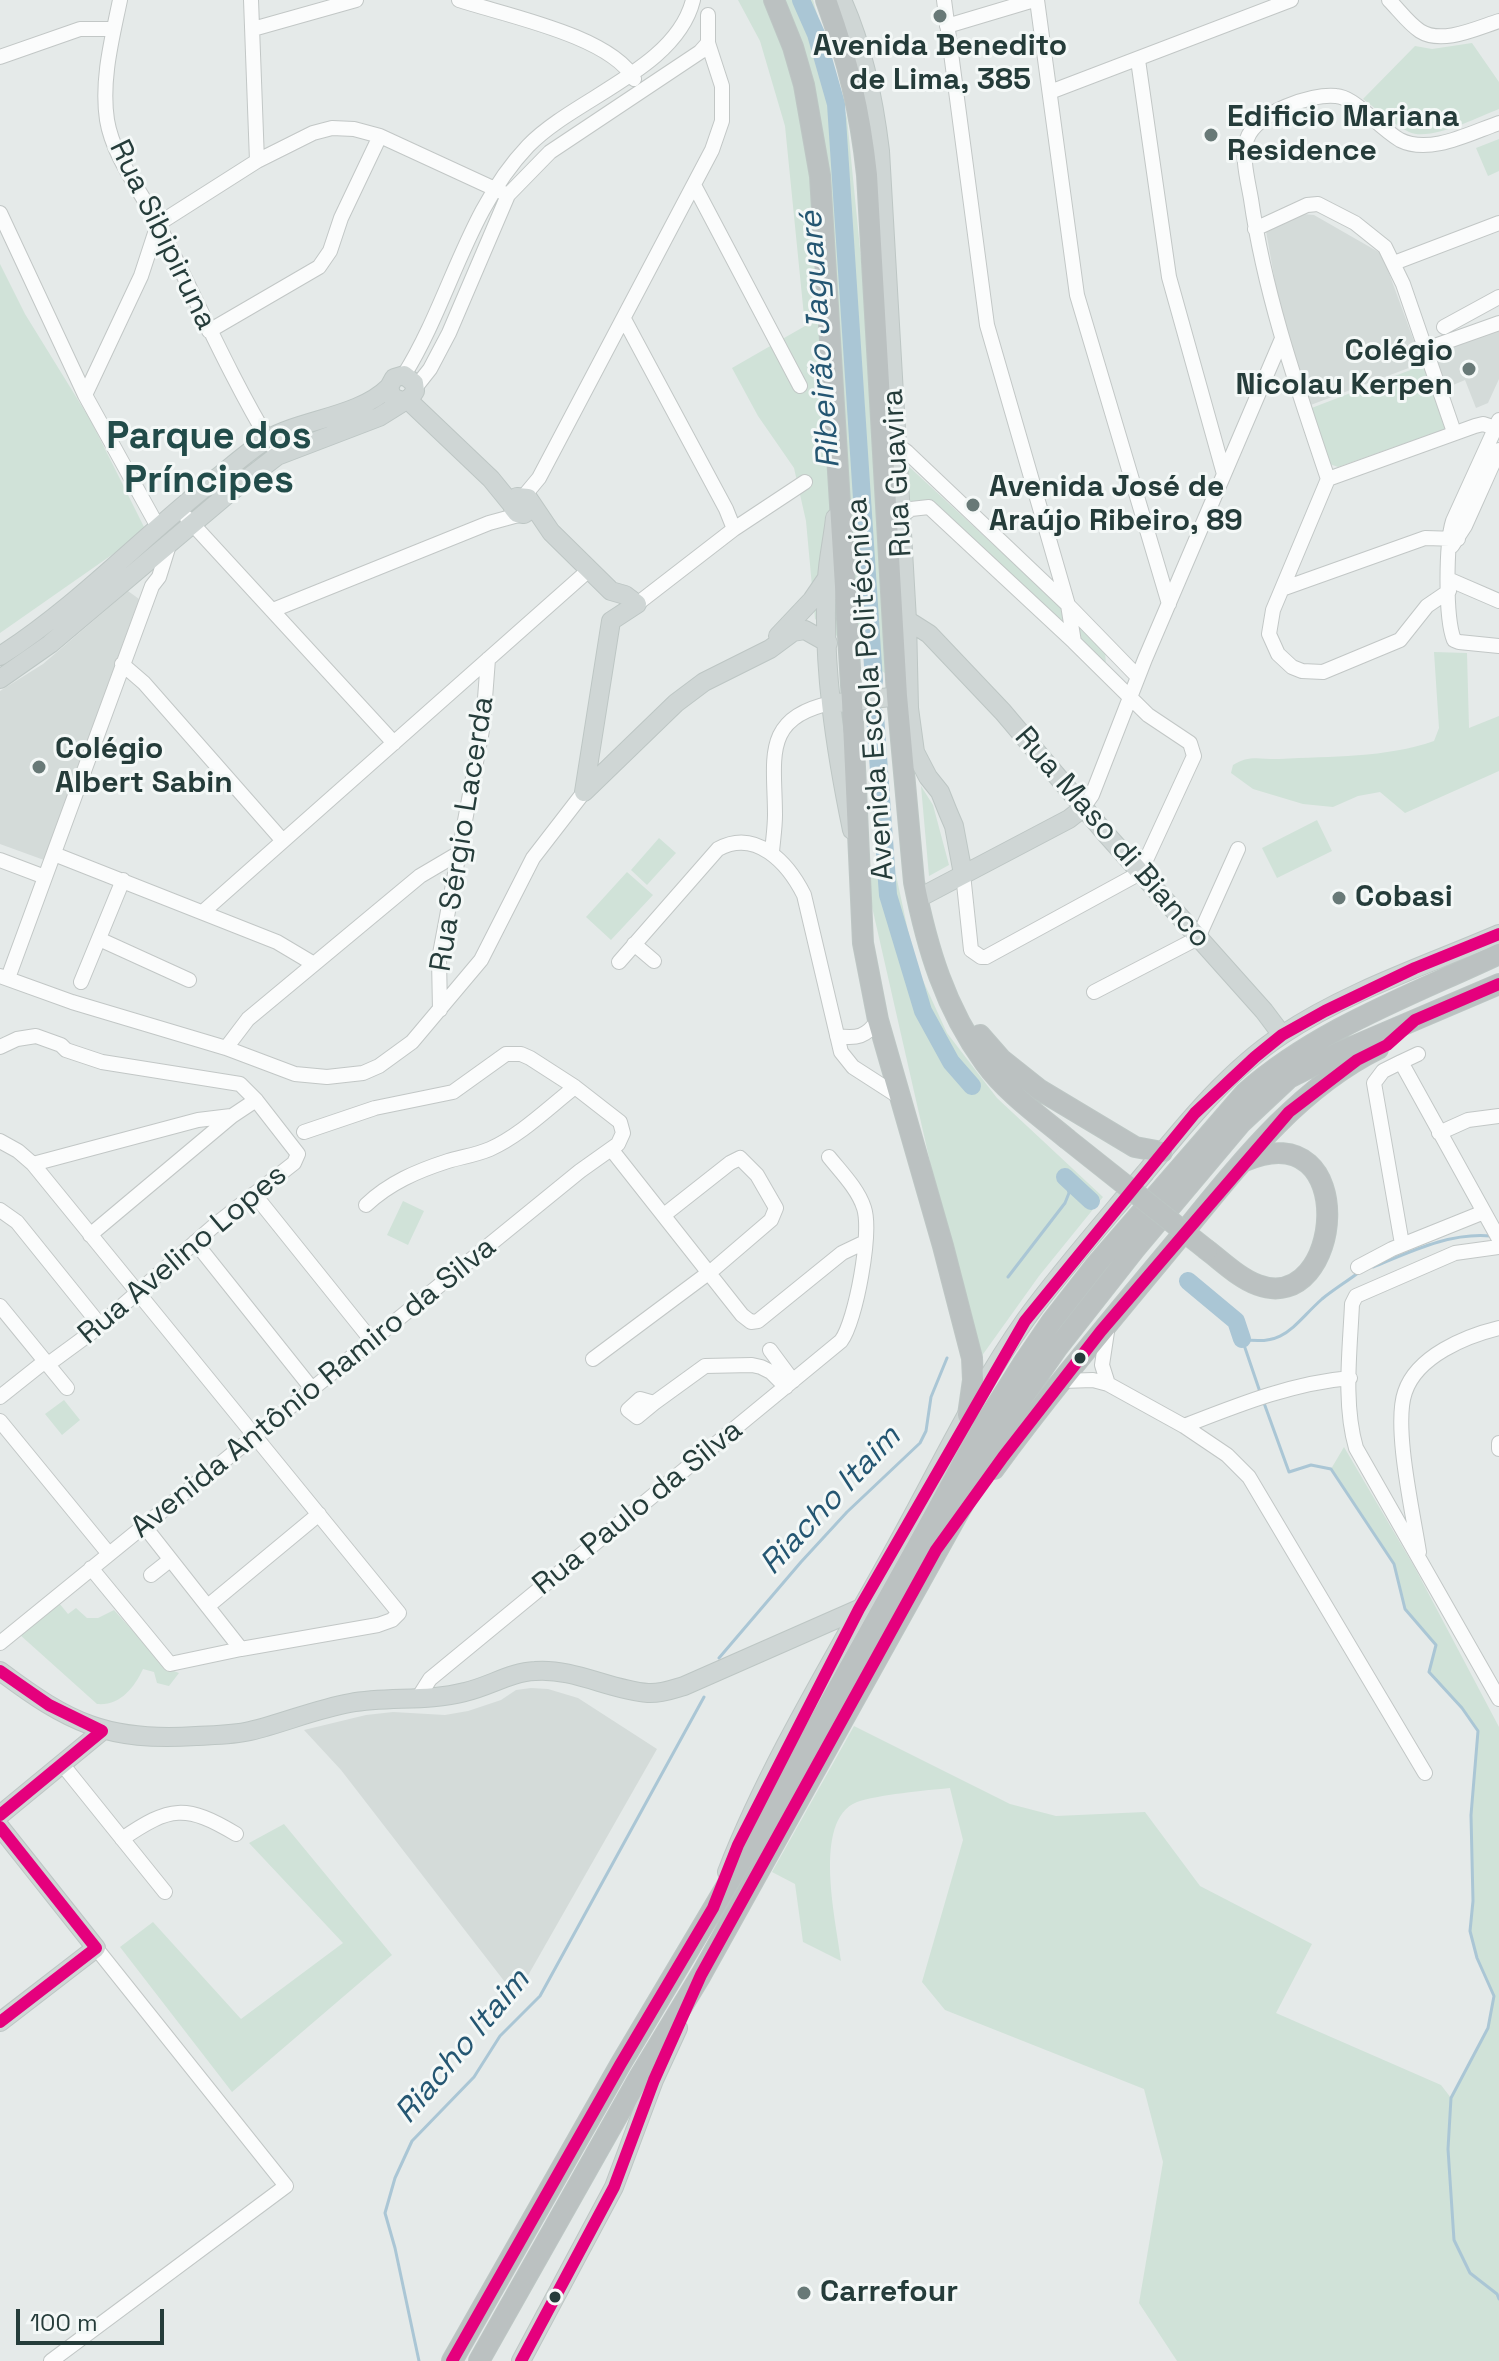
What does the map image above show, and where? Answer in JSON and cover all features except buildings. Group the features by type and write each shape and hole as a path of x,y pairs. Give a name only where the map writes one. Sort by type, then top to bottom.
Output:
{"highway":[{"name":"Avenida Escola Politécnica","path":"774,0 804,85 820,176 863,943 878,1020 972,1358 973,1380 968,1415"},
{"name":"Avenida Escola Politécnica","path":"826,0 845,52 856,95 866,162 896,562 896,696 917,899 942,991 985,1063 1015,1094 1241,1276 1260,1286 1280,1288 1298,1281 1312,1270 1322,1252 1327,1226 1327,1193 1320,1177 1295,1155 1276,1152 1245,1161"},
{"path":"452,2361 713,1908 988,1419 1052,1321 1095,1266 1245,1093 1289,1057 1332,1033 1499,954"},
{"path":"479,2361 640,2076 701,1975 1023,1397 1058,1347 1241,1123 1289,1078 1340,1052 1499,984"},
{"path":"942,991 963,1009 991,1050 1027,1081 1135,1147 1162,1152"},
{"path":"936,1550 1062,1381 1289,1112 1357,1060 1387,1045 1415,1020"}],"main road":[{"name":"Rua Guavira","path":"842,0 860,54 876,119 884,195 900,517 896,562 907,620 907,646 896,696 915,752 940,792 948,812 963,874"},
{"path":"0,656 54,617 179,508 267,439 350,409 384,392 404,390"},
{"path":"0,679 50,644 277,456 379,417 404,390"},
{"path":"404,390 491,479 611,591 625,595 637,604 611,621"},
{"name":"Avenida Escola Politécnica","path":"837,486 827,578 828,643 830,679 848,702"},
{"path":"158,527 169,545"},
{"path":"755,655 782,633 827,578"},
{"path":"584,792 611,621 611,591"},
{"name":"Rua Maso di Bianco","path":"907,620 929,634 1003,712 1282,1035"},
{"path":"584,792 690,692 770,649 793,632 805,630 828,643"},
{"path":"907,646 922,641 939,645"},
{"path":"848,702 896,696"},
{"path":"917,899 1069,819 1083,808"},
{"path":"713,1908 738,1845 859,1609 968,1415 1025,1321 1195,1113 1282,1035 1366,990 1499,934"},
{"path":"0,1671 28,1694 80,1722 102,1731 153,1739 247,1732 353,1702 465,1693 536,1671 566,1674 633,1691 660,1693 684,1686 859,1609"},
{"path":"810,1631 830,1639 837,1651"},
{"path":"80,1722 86,1733 83,1746"},
{"path":"0,1815 102,1731"},
{"path":"0,1827 96,1948 0,2022"},
{"path":"521,2361 614,2187 654,2080 701,1975"}],"street":[{"name":"Rua Sibipiruna","path":"120,0 104,92 113,142 158,224 209,331 277,456"},
{"path":"251,0 257,161"},
{"path":"253,29 356,0"},
{"path":"459,0 561,31 604,50 630,73 640,91"},
{"path":"404,390 472,232 530,144 660,53 691,10 693,0"},
{"path":"944,0 987,325 1068,605 1074,642"},
{"path":"947,26 1000,5 1036,0 1081,311 1169,604"},
{"path":"1050,92 1291,0"},
{"path":"1389,0 1421,32 1432,36 1445,36 1499,21"},
{"path":"273,610 489,523 521,506 539,478 712,150 722,121 722,86 708,43 708,15"},
{"path":"0,57 80,29 114,29"},
{"path":"404,390 430,369 449,333 483,251 501,192 550,152 691,58 708,43"},
{"path":"1138,60 1169,277 1224,475"},
{"path":"1448,585 1400,640 1323,672 1292,667 1283,661 1271,642 1269,625 1328,479 1281,341 1255,229 1246,167 1247,140 1259,124 1307,96 1340,96 1401,140 1424,145 1499,123"},
{"path":"85,395 141,276 158,224 257,161 313,133 332,128 354,129 380,136 501,192"},
{"path":"209,331 319,267 330,251 341,218 380,136"},
{"path":"694,185 800,386"},
{"path":"1255,229 1307,205 1318,204 1355,223 1385,247 1394,263 1454,432"},
{"path":"0,213 85,395 158,527"},
{"path":"1394,263 1499,223"},
{"path":"472,232 480,239 483,251"},
{"path":"1444,327 1499,297"},
{"path":"624,319 734,529"},
{"path":"1426,349 1499,323"},
{"path":"1083,808 1092,795 1138,677 1281,341"},
{"path":"1328,479 1454,432 1483,424 1498,426 1452,541 1448,585 1454,640 1499,646"},
{"path":"895,443 1068,605 1138,677"},
{"path":"1452,541 1499,450"},
{"path":"637,604 734,529 805,482"},
{"path":"929,507 940,485"},
{"path":"900,517 911,509 929,507 1148,715 1190,743 1194,756 1140,873"},
{"path":"179,508 394,743"},
{"path":"1282,589 1425,538 1452,541"},
{"path":"169,545 159,577 152,586 122,664 54,854 4,977 72,1002 226,1048 295,1074 327,1077 363,1073 379,1066 412,1042 481,960 533,858 584,792"},
{"path":"152,586 150,571 153,557"},
{"path":"1031,570 1045,566 1054,559"},
{"path":"204,911 590,569"},
{"path":"1448,585 1499,601"},
{"name":"Rua Sérgio Lacerda","path":"440,1010 439,959 483,725 488,659"},
{"path":"122,664 144,683 283,841"},
{"path":"772,852 775,818 772,763 781,733 794,718 810,707 848,702"},
{"path":"619,962 718,849 729,843 739,843 754,844 772,852 795,876 804,895 841,1052 853,1067 898,1096"},
{"path":"1094,992 1198,938 1238,849"},
{"path":"226,1048 248,1019 420,876 459,853"},
{"path":"54,854 204,911 277,942 314,964"},
{"path":"0,860 45,877"},
{"name":"Rua Guavira","path":"963,874 968,940 973,953 986,957 1140,873"},
{"path":"81,982 123,880"},
{"path":"99,939 189,980"},
{"path":"634,944 654,961"},
{"path":"1439,1010 1470,1006 1499,994"},
{"path":"837,1036 859,1038 871,1030 878,1020"},
{"path":"0,1047 17,1039 36,1036 102,1062 240,1084 256,1100 232,1116 90,1235"},
{"path":"304,1132 375,1108 453,1092 506,1054 521,1054 530,1058 575,1087 508,1140 487,1151 406,1177 383,1189 366,1205"},
{"path":"1402,1244 1374,1083 1379,1076 1418,1054"},
{"path":"1401,1062 1499,1239"},
{"name":"Avenida Antônio Ramiro da Silva","path":"0,1643 611,1149 621,1139 622,1130 616,1116 575,1087"},
{"name":"Rua Avelino Lopes","path":"0,1397 100,1325 195,1242 294,1163 298,1154 256,1100"},
{"path":"33,1164 198,1120 232,1116"},
{"path":"1439,1133 1468,1120 1499,1116"},
{"path":"0,1141 33,1164 399,1613 392,1620 378,1625 170,1664 91,1568"},
{"path":"611,1149 742,1315 751,1322 758,1321 842,1253 865,1242 867,1225 864,1206 829,1157"},
{"path":"593,1359 774,1216 775,1203 743,1159 736,1159 664,1215"},
{"path":"254,1194 372,1341"},
{"path":"0,1210 17,1222 100,1325"},
{"path":"1358,1267 1402,1244 1486,1216"},
{"path":"195,1242 313,1390"},
{"name":"Rua Paulo da Silva","path":"418,1698 430,1679 841,1341 854,1315 865,1242"},
{"path":"1499,1247 1455,1253 1356,1296 1352,1304 1350,1378 1351,1429 1356,1448 1499,1699"},
{"path":"0,1306 67,1388"},
{"path":"1108,1324 1102,1365 1108,1384"},
{"path":"1420,1562 1401,1437 1404,1392 1417,1371 1435,1356 1473,1335 1499,1328"},
{"path":"770,1350 790,1384"},
{"path":"654,1403 705,1366 761,1367 790,1384"},
{"path":"1184,1426 1253,1399 1350,1378"},
{"path":"1062,1381 1093,1380 1108,1384 1184,1426 1227,1455 1249,1477 1425,1773"},
{"path":"0,1421 109,1554"},
{"path":"208,1606 319,1514"},
{"path":"145,1527 241,1649"},
{"path":"151,1575 170,1560"},
{"path":"62,1764 165,1892"},
{"path":"122,1839 149,1820 179,1811 201,1816 236,1834"},
{"path":"51,2361 286,2186 96,1948"}],"shaded area":[{"path":"1303,214 1314,215 1382,254 1422,363 1308,406 1285,338 1266,231"},
{"name":"Colégio Nicolau Kerpen","path":"1499,328 1499,379 1488,403 1476,408 1465,380 1446,388 1436,359 1443,349"},
{"name":"Colégio Albert Sabin","path":"128,591 139,599 44,860 0,844 0,691 43,664"},
{"path":"548,1689 578,1698 657,1749 522,1986 508,1986 341,1770 304,1730 366,1715 393,1712 445,1715 468,1711 501,1700 516,1690"}],"green space":[{"path":"738,0 813,0 847,118 868,329 886,674 815,619 806,521 794,468 758,416 732,368 805,326 785,126 760,41"},
{"path":"1472,43 1499,82 1499,109 1454,127 1418,134 1397,125 1363,99 1415,46 1432,49"},
{"path":"1499,139 1499,171 1488,176 1476,148"},
{"path":"0,264 25,314 91,421 146,531 0,633"},
{"path":"1426,364 1448,428 1338,467 1327,463 1309,409"},
{"path":"904,462 1105,648 1106,667 930,502 923,500 906,505"},
{"path":"1434,652 1467,653 1469,728 1499,716 1499,771 1405,813 1380,792 1358,796 1333,807 1303,804 1253,789 1231,773 1233,765 1251,759 1358,755 1397,751 1434,741 1439,728"},
{"path":"921,786 933,805 949,865 929,876"},
{"path":"1317,820 1332,851 1277,878 1262,848"},
{"path":"659,838 676,853 647,885 631,870"},
{"path":"627,872 653,895 611,940 586,917"},
{"path":"896,875 915,963 947,1033 997,1098 1103,1197 1039,1276 976,1364 865,876"},
{"path":"403,1201 424,1211 408,1245 387,1235"},
{"path":"64,1400 80,1420 62,1435 45,1414"},
{"path":"1344,1447 1415,1568 1499,1727 1499,2361 1177,2361 1139,2303 1163,2162 1144,2089 945,2010 922,1982 963,1840 950,1788 866,1799 843,1812 835,1829 830,1874 841,1961 803,1942 795,1884 772,1872 854,1726 1010,1804 1056,1816 1145,1812 1200,1886 1312,1944 1276,2013 1441,2085 1451,2098 1488,2028 1494,1996 1477,1958 1470,1931 1473,1901 1471,1815 1478,1731 1429,1672 1436,1645 1405,1609 1394,1564 1331,1469"},
{"path":"59,1603 68,1614 76,1608 87,1618 98,1618 114,1610 166,1668 179,1673 169,1686 157,1683 154,1672 143,1669 135,1683 119,1699 97,1704 19,1634"},
{"path":"284,1824 392,1955 232,2092 120,1947 153,1922 241,2019 343,1943 249,1843"}],"waterway":[{"name":"Ribeirão Jaguaré","path":"801,0 816,34 836,104 874,681"},
{"name":"Ribeirão Jaguaré","path":"875,715 888,895 923,1011 951,1062 972,1086"},
{"name":"Riacho Itaim","path":"1008,1277 1065,1203 1069,1193 1065,1177"},
{"name":"Ribeirão Jaguaré","path":"1065,1177 1091,1201"},
{"path":"1373,1267 1445,1240 1491,1236"},
{"path":"1260,1392 1242,1339 1257,1341 1279,1337 1322,1299 1358,1273"},
{"name":"Ribeirão Jaguaré","path":"1188,1281 1236,1321 1242,1339"},
{"name":"Riacho Itaim","path":"719,1658 847,1512 920,1443 926,1431 931,1397 947,1358"},
{"name":"Ribeirão Jaguaré","path":"1264,1403 1289,1472 1311,1465 1331,1469 1394,1564 1405,1609 1436,1645 1429,1672 1478,1731 1471,1815 1473,1901 1470,1931 1477,1958 1494,1996 1488,2028 1451,2098 1448,2149 1454,2240 1470,2273 1499,2299"},
{"name":"Riacho Itaim","path":"419,2361 385,2213 395,2178 412,2141 474,2077 500,2036 540,1996 704,1697"}],"transit line":[{"path":"452,2361 713,1908 738,1845 859,1609 1025,1321 1195,1113 1255,1057 1282,1035 1325,1011 1415,968 1499,934"},
{"path":"521,2361 614,2187 654,2080 701,1975 936,1550 1003,1457 1101,1331 1289,1112 1357,1060 1387,1045 1415,1020 1499,984"},
{"path":"0,1671 49,1705 102,1731"},
{"path":"0,1815 102,1731"},
{"path":"0,1827 96,1948"},
{"path":"0,2022 96,1948"}],"place":[{"name":"Avenida Benedito de Lima, 385","path":"940,16"},
{"name":"Edificio Mariana Residence","path":"1211,135"},
{"name":"Colégio Nicolau Kerpen","path":"1469,369"},
{"name":"Avenida José de Araújo Ribeiro, 89","path":"973,505"},
{"name":"Colégio Albert Sabin","path":"39,767"},
{"name":"Cobasi","path":"1339,898"},
{"name":"Carrefour","path":"804,2293"}],"district":[{"name":"Parque dos Príncipes","path":"209,460"}]}
